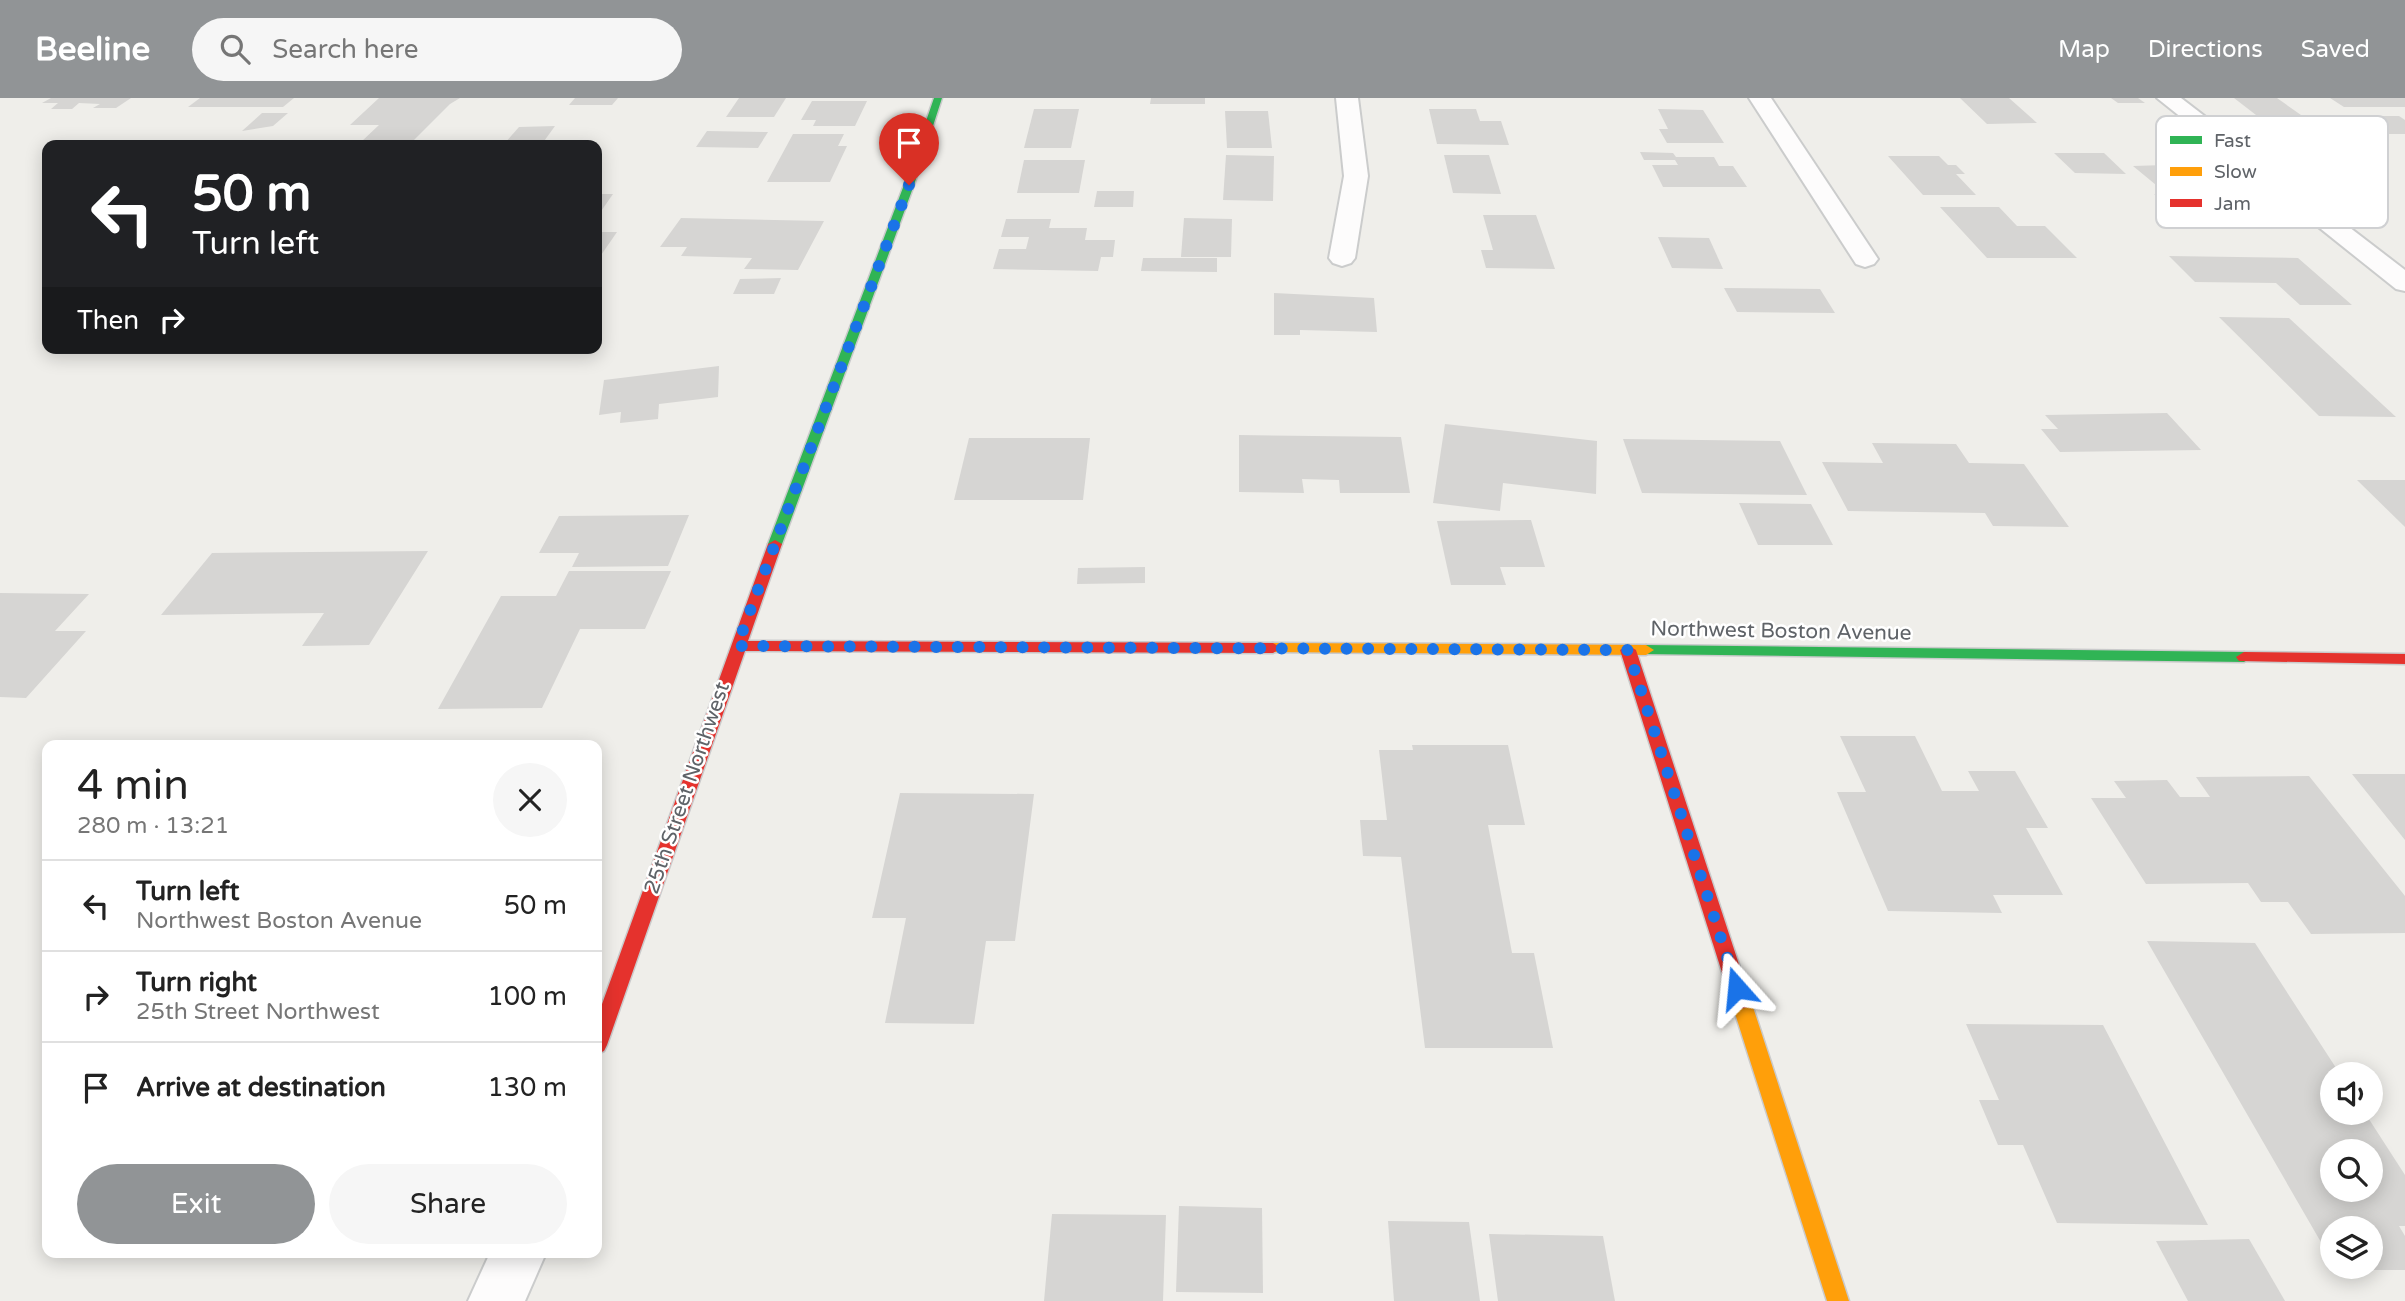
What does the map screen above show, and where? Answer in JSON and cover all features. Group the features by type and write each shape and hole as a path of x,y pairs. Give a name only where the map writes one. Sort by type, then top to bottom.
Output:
{"street":[{"name":"25th Street Northwest","path":"602,1031 737,646 909,185 938,98"},
{"path":"1342,258 1356,177 1347,98"},
{"path":"1760,98 1866,259"},
{"path":"2168,98 2191,116"},
{"path":"2335,228 2405,283"},
{"name":"Northwest Boston Avenue","path":"737,646 1628,650 2405,659"},
{"path":"1628,650 1838,1301"},
{"path":"496,1301 517,1258"}],"building":[{"path":"51,98 131,98 116,108 93,108 100,104 79,103 72,109 51,109 58,103 42,103"},
{"path":"200,98 294,98 283,107 188,107"},
{"path":"379,98 460,98 450,104 414,140 363,140 379,125 350,125"},
{"path":"575,98 618,98 612,105 569,105"},
{"path":"739,98 786,98 774,117 726,117"},
{"path":"1151,98 1205,98 1205,104 1150,104"},
{"path":"1960,98 2009,98 2037,123 1987,124"},
{"path":"2111,98 2138,98 2145,103 2118,103"},
{"path":"2234,98 2277,98 2301,115 2256,115"},
{"path":"2330,98 2405,98 2405,107 2344,107"},
{"path":"812,101 867,101 855,126 813,126 816,120 801,120"},
{"path":"1034,109 1079,109 1071,148 1024,148"},
{"path":"1429,109 1476,109 1480,121 1501,121 1509,145 1437,144"},
{"path":"1658,109 1703,110 1724,143 1667,143 1659,129 1668,129"},
{"path":"1225,111 1268,111 1272,148 1227,148"},
{"path":"262,113 288,113 273,126 242,131"},
{"path":"2388,116 2399,116 2405,120 2405,134 2388,134"},
{"path":"555,126 545,140 508,140 519,127"},
{"path":"707,131 768,132 758,148 696,147"},
{"path":"793,134 844,134 838,146 847,146 830,182 767,182"},
{"path":"1640,152 1673,153 1676,157 1714,157 1719,166 1733,166 1747,187 1663,187 1652,165 1678,165 1675,160 1644,160"},
{"path":"2054,153 2104,153 2126,174 2075,173"},
{"path":"1226,155 1274,156 1273,201 1223,200"},
{"path":"1444,155 1489,155 1501,194 1453,193"},
{"path":"1888,156 1939,156 1948,165 1956,165 1965,174 1956,174 1976,195 1923,195"},
{"path":"1024,160 1085,160 1079,193 1017,193"},
{"path":"2156,165 2156,185 2133,166"},
{"path":"1097,191 1134,191 1133,207 1094,207"},
{"path":"602,194 613,194 602,210"},
{"path":"1940,207 1999,207 2017,226 2045,226 2077,258 1987,258"},
{"path":"1483,215 1536,215 1555,269 1486,268 1481,250 1493,250"},
{"path":"681,218 824,221 798,270 744,269 752,258 681,256 687,247 660,247"},
{"path":"1184,218 1232,219 1231,257 1181,257"},
{"path":"1006,219 1051,219 1049,228 1087,228 1085,240 1115,240 1113,257 1101,257 1098,271 993,269 999,249 1026,249 1029,237 1001,237"},
{"path":"602,232 617,232 602,254"},
{"path":"1658,237 1709,238 1723,269 1672,268"},
{"path":"2169,256 2298,258 2352,305 2300,305 2276,283 2195,282"},
{"path":"1143,258 1217,258 1217,272 1141,271"},
{"path":"781,278 774,294 733,294 740,279"},
{"path":"1724,288 1820,289 1835,313 1737,312"},
{"path":"1274,293 1374,298 1377,332 1300,330 1300,335 1274,335"},
{"path":"2219,317 2289,318 2396,417 2319,416"},
{"path":"719,366 718,397 659,404 658,419 620,423 621,412 599,415 604,380"},
{"path":"2167,413 2201,450 2060,452 2041,429 2058,429 2045,415"},
{"path":"1445,424 1597,441 1596,494 1503,483 1500,511 1433,503"},
{"path":"1239,435 1401,437 1410,493 1340,493 1339,480 1302,479 1304,493 1239,492"},
{"path":"969,438 1090,438 1083,500 954,500"},
{"path":"1623,439 1780,441 1807,495 1642,493"},
{"path":"1872,443 1956,444 1969,463 2024,464 2069,527 1993,526 1985,513 1848,511 1822,462 1883,463"},
{"path":"2357,480 2405,480 2405,527"},
{"path":"1739,503 1811,504 1833,545 1758,545"},
{"path":"689,515 668,566 572,567 579,553 539,553 559,516"},
{"path":"1531,520 1545,567 1500,567 1506,585 1451,585 1437,521"},
{"path":"428,551 369,645 302,646 324,613 161,615 212,553"},
{"path":"1145,567 1145,583 1077,584 1078,568"},
{"path":"569,571 671,571 645,629 580,629 542,708 438,709 501,596 556,596"},
{"path":"0,593 89,594 55,631 86,631 26,698 0,697"},
{"path":"1840,736 1915,736 1942,791 1979,791 1968,771 2015,771 2048,828 2026,828 2063,895 1993,895 2002,913 1888,911 1837,792 1866,792"},
{"path":"1412,745 1508,745 1525,825 1488,825 1512,953 1534,953 1553,1048 1425,1048 1401,857 1363,856 1360,820 1387,820 1379,750 1413,750"},
{"path":"2352,774 2405,774 2405,840"},
{"path":"2309,776 2405,896 2405,933 2311,934 2288,902 2261,902 2248,883 2146,884 2091,798 2126,798 2114,781 2167,780 2180,797 2210,797 2196,777"},
{"path":"900,793 1034,794 1015,941 986,941 974,1024 885,1023 906,918 872,918"},
{"path":"2147,941 2255,943 2332,1062 2320,1062 2320,1125 2373,1125 2382,1139 2320,1139 2320,1202 2383,1202 2383,1141 2405,1175 2405,1226 2399,1226 2405,1236 2405,1270 2383,1270 2383,1216 2320,1216 2320,1240"},
{"path":"1966,1024 2103,1025 2208,1225 2057,1223 2023,1145 1998,1145 1979,1100 1999,1100"},
{"path":"1179,1206 1262,1208 1263,1293 1176,1292"},
{"path":"1052,1214 1166,1215 1163,1301 1044,1301"},
{"path":"1388,1221 1469,1222 1480,1301 1394,1301"},
{"path":"1489,1234 1603,1236 1615,1301 1498,1301"},
{"path":"2249,1239 2285,1301 2188,1301 2156,1241"}],"traffic: fast":[{"path":"775,544 909,185 938,98"},
{"path":"1646,650 2244,657"}],"traffic: slow":[{"path":"1273,648 1646,650"},
{"path":"1741,1001 1838,1301"}],"traffic: jam":[{"path":"602,1031 775,544"},
{"path":"737,646 1273,648"},
{"path":"1628,650 1741,1001"},
{"path":"2244,657 2405,659"}],"route":[{"path":"909,185 737,646 1628,650 1737,988"}]}
